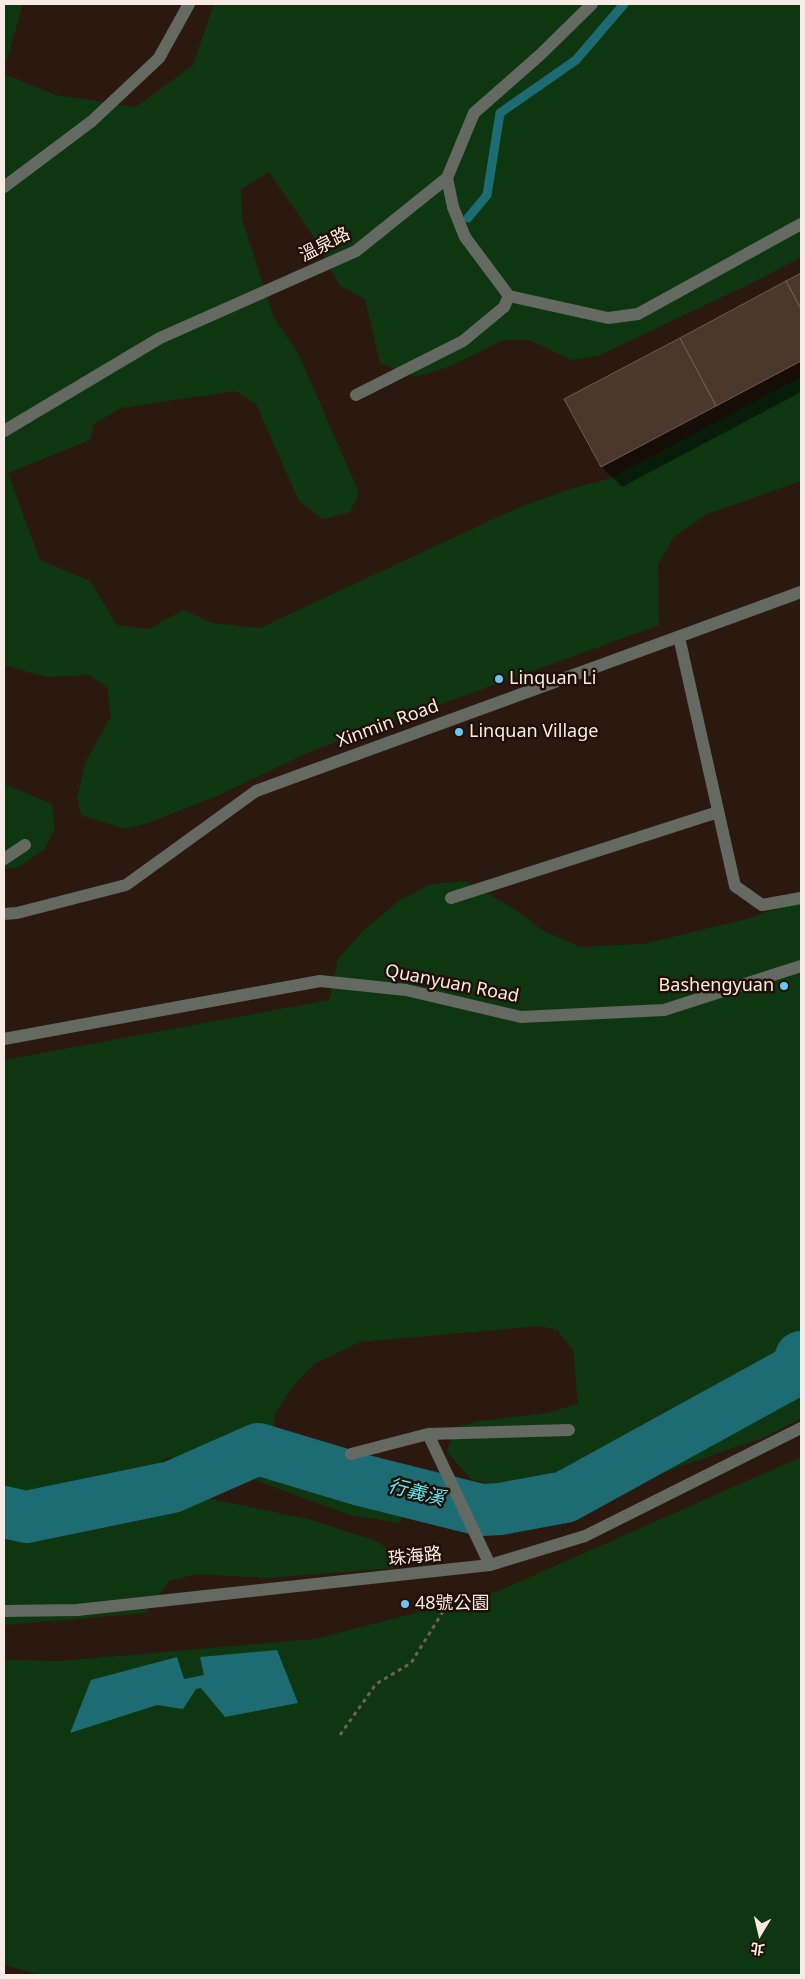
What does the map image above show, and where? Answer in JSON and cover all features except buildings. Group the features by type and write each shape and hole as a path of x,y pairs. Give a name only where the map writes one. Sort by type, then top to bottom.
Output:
{"street":[{"path":"4,186 92,121 158,58 188,4"},
{"name":"溫泉路","path":"4,431 160,338 356,251 447,178 474,113 540,55 592,4"},
{"path":"447,178 453,207 466,237 508,296 608,318 638,314 801,224"},
{"path":"356,395 463,341 504,307 508,296"},
{"name":"Xinmin Road","path":"4,914 17,913 126,885 256,791 801,592"},
{"path":"679,637 735,886 762,905 801,898"},
{"path":"452,898 718,812"},
{"path":"4,859 26,845"},
{"name":"Quanyuan Road","path":"4,1039 320,981 406,990 521,1016 664,1010 801,966"},
{"name":"珠海路","path":"4,1612 78,1610 490,1565 585,1536 801,1428"},
{"path":"352,1454 428,1434 568,1430"},
{"path":"428,1434 490,1565"}],"path":[{"path":"340,1735 376,1684 411,1663 444,1610 446,1571"}],"green space":[{"path":"4,4 23,4 4,69"},
{"path":"214,4 801,4 801,257 764,277 598,356 572,360 529,340 504,340 450,366 416,377 380,363 365,299 340,286 315,239 269,172 241,189 242,219 274,318 299,355 359,493 350,512 323,519 299,501 256,404 235,391 121,408 94,424 90,440 8,473 40,560 90,581 117,625 149,629 183,610 212,623 260,628 515,509 573,488 611,478 801,377 801,481 705,515 673,538 658,565 659,625 309,752 219,795 148,823 125,829 81,815 77,798 85,763 111,716 107,687 89,675 46,677 4,665 4,74 56,95 136,107 193,65"},
{"path":"4,784 52,804 55,827 45,849 17,868 4,869"},
{"path":"465,881 513,908 542,930 580,947 643,944 747,919 801,899 801,1418 765,1437 627,1485 547,1484 514,1487 472,1480 447,1452 455,1427 480,1421 547,1413 578,1404 573,1350 557,1330 540,1326 360,1342 314,1364 291,1388 274,1416 275,1432 286,1444 348,1466 387,1477 405,1506 400,1523 350,1515 195,1458 165,1458 150,1478 211,1499 308,1519 374,1540 403,1558 395,1568 268,1578 198,1574 169,1581 146,1613 4,1625 4,1060 329,1000 338,959 364,930 400,900 431,884"},
{"path":"801,1457 801,1975 41,1975 4,1965 4,1660 61,1661 315,1639 496,1592"}],"water":[{"path":"277,1650 298,1703 225,1717 201,1688 196,1689 183,1709 157,1705 70,1733 91,1680 177,1657 184,1679 204,1675 200,1657"}],"waterway":[{"path":"468,218 487,195 500,113 576,60 624,4"},
{"name":"行義溪","path":"4,1512 26,1517 172,1487 258,1449 361,1480 481,1510 500,1509 565,1497 796,1370 801,1357"}],"place":[{"name":"Linquan Li","path":"499,679"},
{"name":"Linquan Village","path":"459,732"},
{"name":"Bashengyuan","path":"784,986"},
{"name":"48號公園","path":"405,1604"}]}
